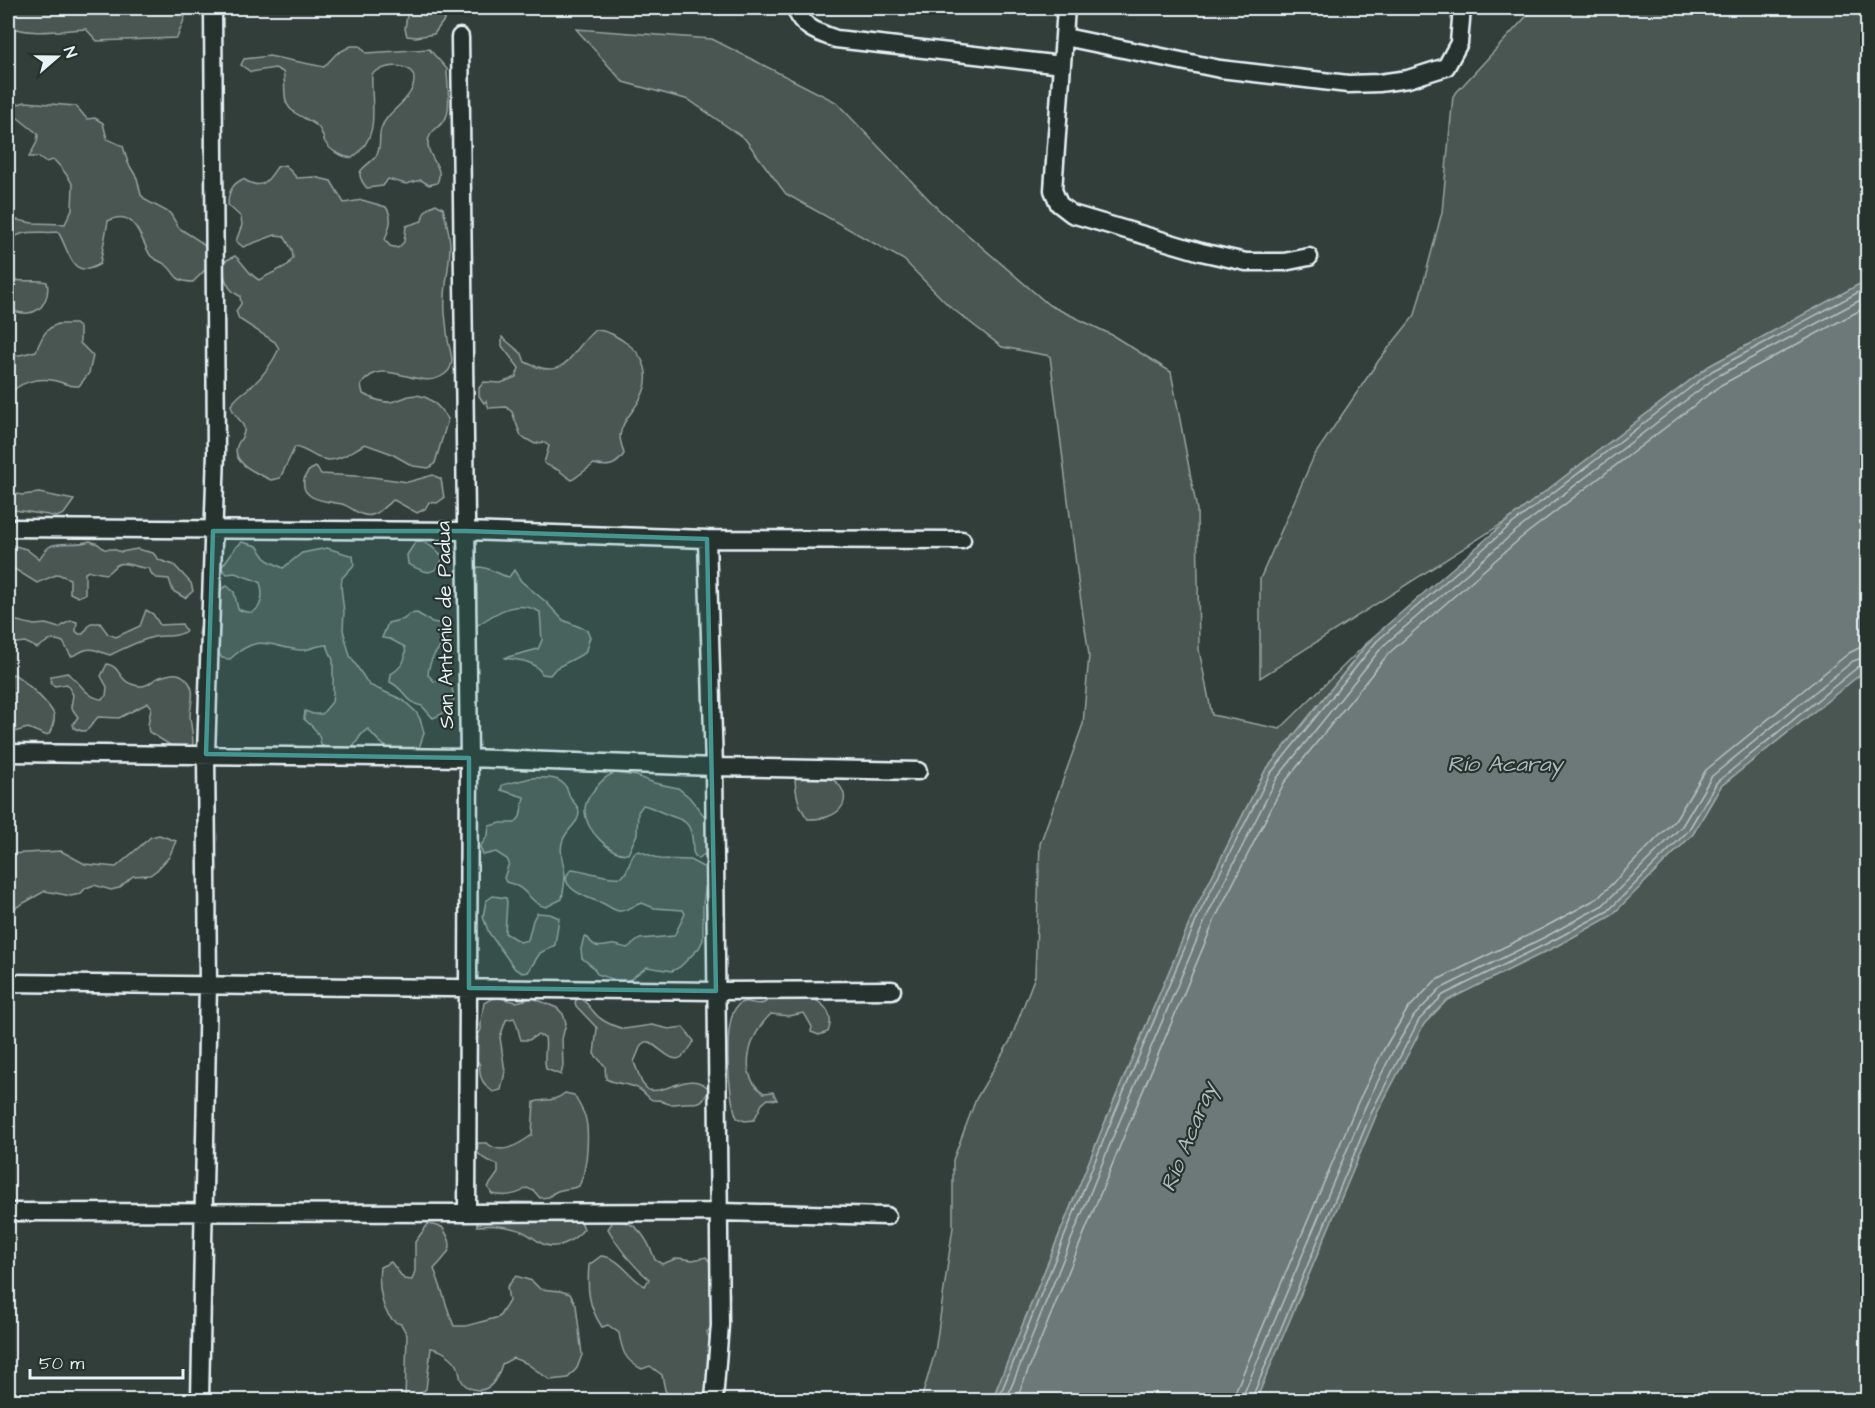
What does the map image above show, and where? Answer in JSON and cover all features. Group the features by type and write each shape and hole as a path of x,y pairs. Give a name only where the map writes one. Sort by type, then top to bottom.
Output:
{"street":[{"path":"200,1401 208,984 206,754 216,452 213,8"},
{"path":"796,8 797,15 812,30 836,39 1062,64"},
{"path":"1066,8 1053,190 1059,204 1072,214 1201,252 1246,262 1284,262 1309,257"},
{"path":"1065,37 1220,69 1348,84 1379,83 1408,79 1446,67 1459,43 1462,8"},
{"name":"San Antonio de Padua","path":"460,37 469,758 467,1213"},
{"path":"8,528 466,531 707,539 962,540"},
{"path":"707,539 714,767 720,1325 714,1401"},
{"path":"8,753 469,758 714,767 918,771"},
{"path":"8,983 716,991 892,990"},
{"path":"8,1212 719,1212 887,1216"}],"highlighted area":[{"path":"213,531 466,531 707,539 716,991 469,988 469,758 206,754"}],"shaded area":[{"path":"8,8 183,8 185,17 177,38 97,41 86,29 36,32 8,26"},
{"path":"408,8 453,8 434,34 416,37 407,36 405,29"},
{"path":"1534,8 1867,8 1867,280 1709,366 1508,520 1260,678 1260,579 1314,456 1379,360 1415,315 1442,212 1453,96"},
{"path":"576,29 712,39 836,102 938,209 1049,305 1112,335 1171,372 1197,510 1199,650 1212,715 1280,729 1373,637 1265,771 1195,910 1103,1127 992,1400 921,1400 935,1352 953,1227 953,1160 976,1099 1010,1041 1035,976 1040,844 1083,724 1089,655 1050,356 1002,347 949,306 904,260 786,194 745,139 689,100 623,82"},
{"path":"351,46 360,46 366,53 429,49 447,69 449,98 447,115 428,140 429,150 439,172 437,183 429,185 421,180 406,184 388,179 383,186 367,188 360,176 362,169 378,153 383,123 405,100 412,89 414,80 408,69 386,67 372,74 373,119 371,130 362,149 352,158 333,151 325,142 319,128 289,108 285,97 283,72 275,68 251,72 241,65 244,59 269,56 324,67 336,54"},
{"path":"25,102 76,106 87,119 95,118 103,123 107,139 123,146 128,163 137,178 141,195 147,201 170,213 179,228 201,242 207,249 208,267 193,282 179,279 168,267 150,255 135,226 125,218 108,221 100,264 90,269 82,269 72,262 58,232 30,232 17,236 8,245 8,218 32,223 65,224 72,209 73,185 62,169 54,160 45,162 38,157 29,157 37,142 38,134 18,118 11,121 8,118 8,107"},
{"path":"285,165 297,178 314,177 331,181 344,203 362,200 386,207 390,219 385,240 390,246 398,248 404,242 406,226 422,221 424,213 430,207 436,204 443,208 450,244 445,305 452,358 451,367 445,374 435,379 424,380 380,372 370,376 361,385 363,394 373,399 390,402 415,395 427,398 441,409 448,419 435,463 429,468 413,466 390,453 365,444 342,457 330,460 295,447 280,478 271,480 247,468 238,458 237,446 244,429 231,405 260,377 279,349 275,342 239,319 236,311 241,304 240,296 231,290 226,282 223,262 235,256 259,280 288,265 293,258 292,250 284,236 275,235 243,247 236,241 242,225 241,217 228,205 229,196 233,186 239,181 243,179 255,184 263,183 277,167"},
{"path":"8,276 22,281 47,282 47,297 42,306 28,313 8,310"},
{"path":"58,324 75,324 80,328 80,343 93,356 89,373 79,386 49,380 35,380 22,384 8,397 8,355 36,351 46,331"},
{"path":"595,330 611,334 638,353 645,367 646,383 640,399 621,431 620,438 624,454 621,458 611,465 594,464 572,480 544,463 549,446 543,442 535,444 521,436 512,412 506,407 489,408 486,401 484,403 479,396 479,388 484,382 501,383 516,377 519,368 502,346 502,337 522,354 525,362 539,368 550,369 566,362"},
{"path":"316,467 321,474 408,482 433,475 441,479 444,498 437,503 429,502 425,509 417,513 394,500 375,514 368,516 342,504 316,499 306,492 305,477"},
{"path":"8,492 22,495 39,493 74,500 64,514 56,517 8,509"},
{"path":"90,541 104,549 121,552 137,549 153,553 159,560 174,565 191,583 193,591 185,598 173,591 169,579 156,578 149,568 122,563 106,574 89,571 85,573 85,594 78,597 70,593 70,579 58,574 37,583 8,565 8,544 26,549 39,559 53,545"},
{"path":"416,541 431,546 443,558 436,569 428,572 408,564 407,555"},
{"path":"242,542 257,546 267,560 283,568 302,553 327,548 353,556 354,565 342,578 341,586 344,612 343,630 350,656 369,685 403,700 416,712 424,733 418,751 401,752 389,749 368,729 350,750 341,752 321,745 318,733 304,719 305,711 322,714 332,702 333,660 327,645 300,650 257,643 230,659 222,658 199,634 211,600 227,586 234,592 238,609 251,612 259,606 262,595 260,582 235,573 227,574 221,568"},
{"path":"478,567 509,577 514,570 521,581 563,620 587,630 590,637 585,653 556,668 550,675 542,674 539,669 526,661 504,658 538,649 542,640 540,612 532,608 508,608 478,625 475,620 472,596 473,579"},
{"path":"146,610 153,614 160,625 182,624 186,631 178,635 145,640 110,655 88,649 71,656 63,642 56,640 46,642 37,648 25,642 8,644 9,619 59,628 67,622 74,621 77,622 76,631 79,634 83,634 91,623 100,623 108,634 116,637 140,626"},
{"path":"417,613 432,622 449,625 449,637 432,659 428,675 434,681 451,682 454,700 442,714 433,718 422,706 413,702 390,682 391,674 401,666 404,659 405,647 390,639 382,638 388,623"},
{"path":"107,664 116,668 127,682 140,686 170,674 179,674 185,678 192,692 190,717 192,749 175,748 149,732 151,706 148,703 119,718 98,717 86,730 74,728 73,724 78,717 71,707 73,695 67,684 55,686 51,684 51,676 67,673 92,696 102,699 106,696 107,687 101,676"},
{"path":"1867,669 1867,1400 1256,1400 1378,1111 1424,1024 1446,1001 1553,948 1611,916 1693,834 1721,786"},
{"path":"13,674 36,693 52,711 54,720 49,734 45,735 28,728 11,733 8,731 8,677"},
{"path":"615,773 637,776 654,783 678,788 689,797 706,818 710,850 698,859 693,852 691,831 686,823 643,805 638,812 637,834 628,854 607,846 594,833 586,819 585,808 597,786"},
{"path":"795,775 820,775 835,781 843,792 844,798 840,809 827,817 808,819 798,798"},
{"path":"531,778 550,778 563,783 579,811 577,820 566,833 561,847 565,875 562,899 546,907 535,902 519,887 506,882 504,878 509,863 507,859 496,852 483,855 480,847 488,835 489,826 515,823 520,817 524,797 501,790 502,785"},
{"path":"159,835 176,841 169,857 150,875 133,876 119,888 111,890 94,885 86,888 80,894 71,896 45,891 8,912 8,854 61,851 85,864 116,867 151,837"},
{"path":"639,851 660,859 690,860 705,868 707,877 703,904 703,940 699,948 680,967 672,971 647,967 629,980 621,982 597,974 593,967 582,958 581,949 584,937 598,946 615,945 627,948 640,939 674,936 685,914 683,910 654,908 642,903 619,911 575,891 567,881 567,875 572,869 609,877 622,877 633,855"},
{"path":"493,896 506,898 505,933 520,942 528,940 537,913 550,914 559,918 555,945 540,953 528,972 523,973 515,969 489,933 483,917 486,901"},
{"path":"793,990 816,1000 827,1009 830,1016 828,1032 819,1035 811,1032 812,1027 804,1013 788,1016 771,1014 757,1032 752,1043 748,1065 755,1085 764,1093 773,1092 777,1100 768,1099 762,1104 754,1120 745,1121 737,1118 731,1094 728,1060 728,1043 733,1014 741,1003 761,1004 777,993"},
{"path":"500,998 516,1002 533,998 557,1008 563,1014 566,1023 562,1039 561,1075 546,1069 545,1037 537,1035 529,1040 521,1040 514,1018 506,1020 500,1037 505,1072 501,1090 493,1092 486,1087 481,1077 480,1065 471,1052 481,1029 484,1003"},
{"path":"578,998 603,1020 624,1029 652,1025 669,1029 683,1027 694,1041 683,1056 678,1059 673,1058 649,1042 645,1042 641,1045 634,1062 642,1083 648,1090 663,1089 693,1081 707,1087 709,1091 706,1096 698,1102 669,1104 650,1099 635,1087 606,1079 605,1066 594,1054 597,1028 576,1006 575,1002"},
{"path":"565,1093 574,1095 587,1123 586,1162 579,1186 559,1190 549,1197 540,1198 534,1191 527,1188 510,1195 492,1194 488,1187 498,1173 498,1165 483,1158 477,1152 478,1143 487,1143 492,1147 504,1149 521,1142 532,1135 534,1102 554,1099"},
{"path":"512,1202 558,1203 571,1219 581,1221 584,1229 571,1240 560,1245 549,1246 519,1230 498,1226 477,1226 477,1215 496,1210"},
{"path":"613,1221 628,1223 638,1229 655,1260 662,1264 678,1258 693,1260 706,1257 724,1280 729,1290 728,1304 726,1310 707,1332 711,1344 712,1397 706,1400 671,1400 665,1390 662,1375 650,1366 642,1369 632,1363 623,1350 619,1333 608,1325 602,1327 597,1319 589,1297 589,1265 601,1256 608,1257 645,1286 649,1279 631,1262 612,1236 608,1229"},
{"path":"428,1224 442,1227 449,1240 447,1254 434,1269 454,1326 466,1326 499,1317 509,1301 507,1287 516,1276 532,1281 540,1289 570,1294 576,1305 582,1355 577,1368 568,1378 550,1380 526,1363 513,1358 502,1364 496,1379 489,1387 473,1389 460,1378 454,1360 443,1352 431,1348 426,1389 418,1395 405,1399 407,1335 401,1324 394,1321 385,1309 380,1291 380,1267 391,1262 404,1279 412,1280 415,1271 415,1242"}],"water":[{"name":"Río Acaray","path":"1867,280 1867,669 1721,786 1693,834 1611,916 1553,948 1446,1001 1424,1024 1378,1111 1256,1400 992,1400 1103,1127 1195,910 1265,771 1373,637 1508,520 1709,366"}]}
